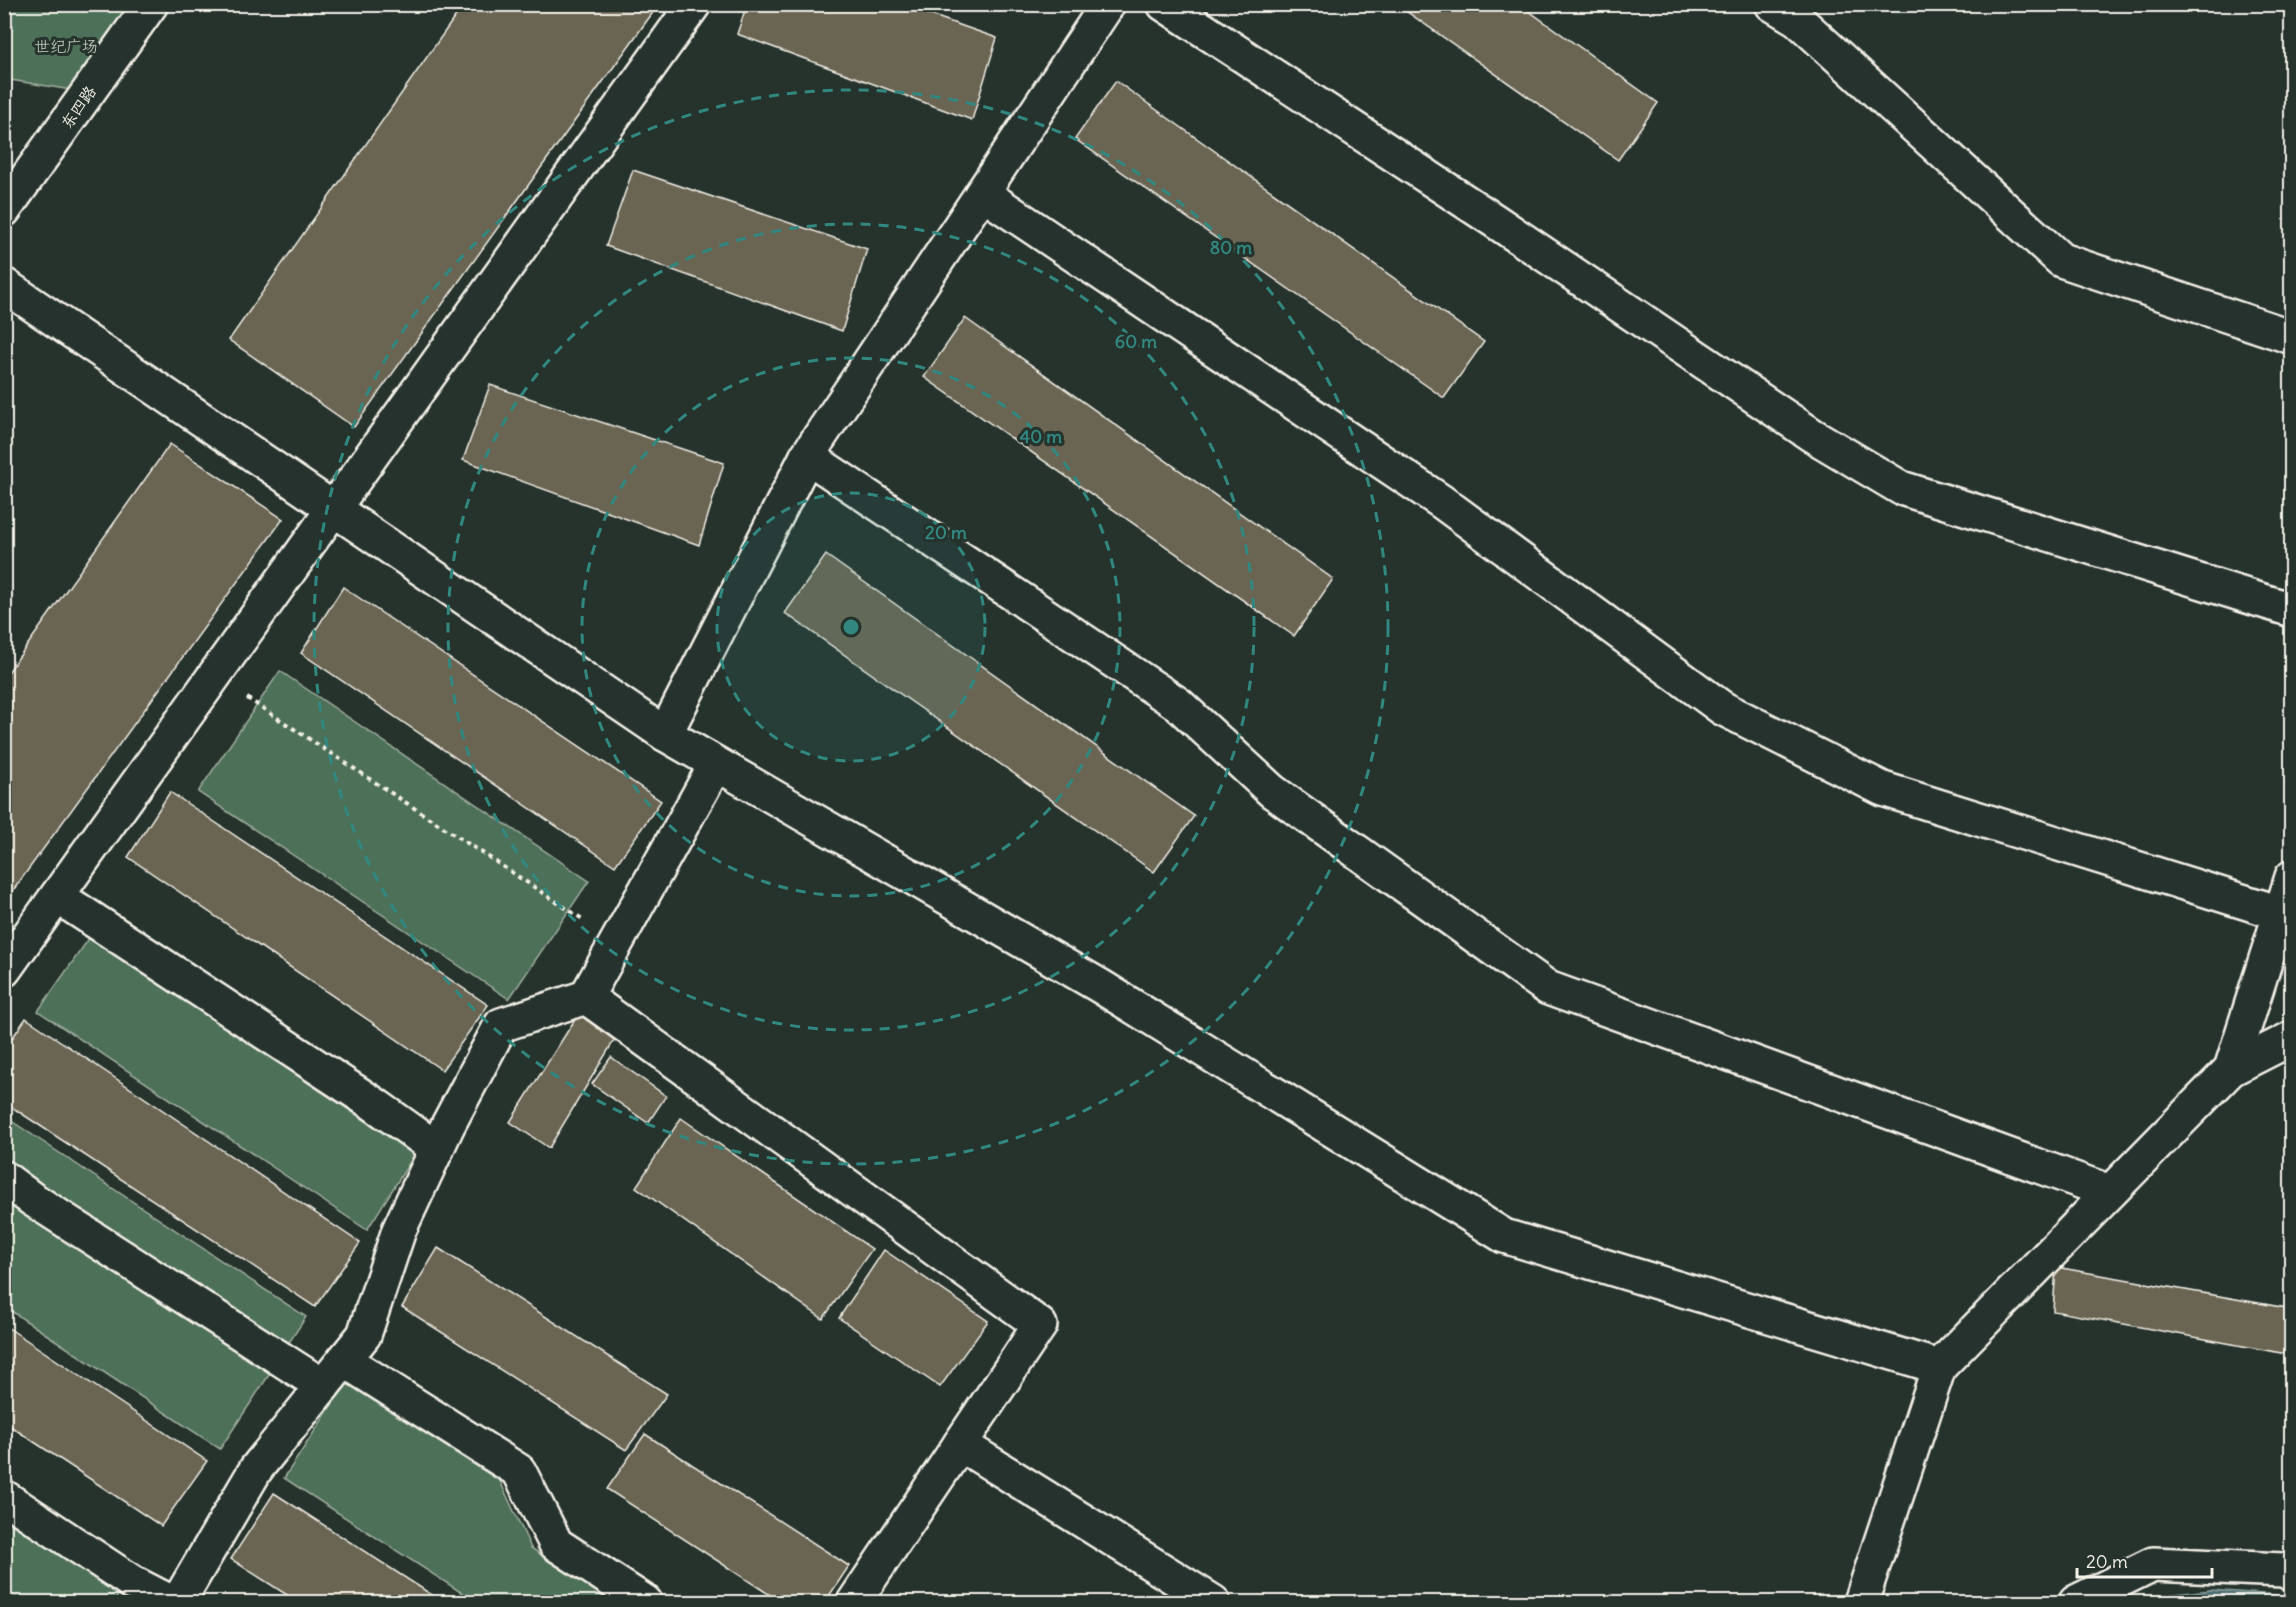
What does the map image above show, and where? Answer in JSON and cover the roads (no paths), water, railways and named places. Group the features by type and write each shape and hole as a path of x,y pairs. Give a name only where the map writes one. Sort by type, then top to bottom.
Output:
{"street":[{"name":"东四路","path":"4,210 151,4"},
{"path":"4,970 693,4"},
{"path":"665,734 807,456 1108,4"},
{"path":"1164,4 1495,220 1812,435 1901,488 2292,610"},
{"path":"1772,4 1797,20 2061,260 2292,337"},
{"path":"982,193 1442,501 1722,708 1883,789 2280,913"},
{"path":"4,285 665,734 1100,986 1504,1236 1939,1367"},
{"path":"807,456 1178,705 1272,791 1548,988 2110,1192"},
{"path":"178,1602 256,1469 364,1335 399,1230 437,1149 501,1025 586,997 716,764"},
{"path":"2231,1069 2292,877"},
{"path":"57,896 364,1097 437,1149"},
{"path":"586,997 1040,1325 854,1602"},
{"path":"1861,1602 1939,1367 2231,1069 2292,1038"},
{"path":"4,1178 323,1386"},
{"path":"344,1360 519,1471 556,1544 645,1602"},
{"path":"960,1444 1213,1602"},
{"path":"4,1497 135,1584 170,1602"},
{"path":"2076,1602 2153,1564 2283,1570 2292,1573"}],"water":[{"path":"2210,1590 2277,1595 2291,1602 2134,1602 2149,1597"}],"park label":[{"name":"世纪广场","path":"66,46"}]}
